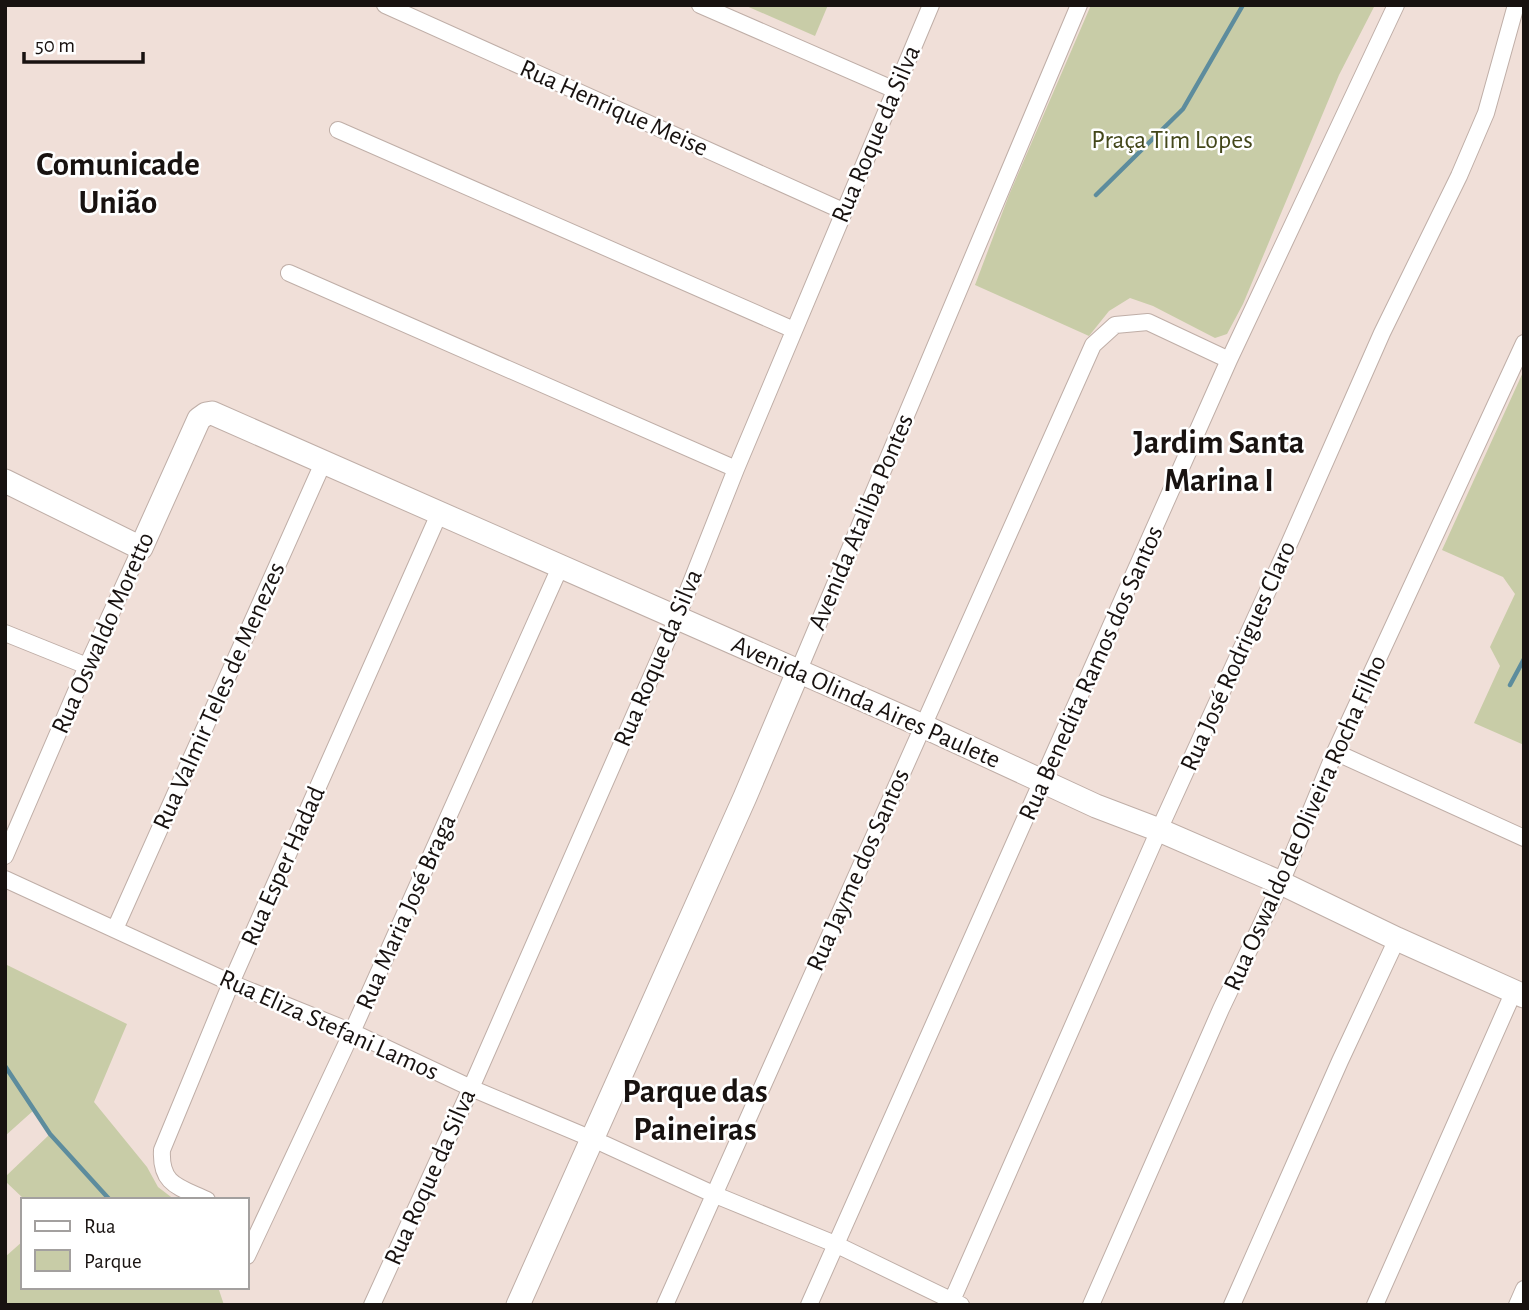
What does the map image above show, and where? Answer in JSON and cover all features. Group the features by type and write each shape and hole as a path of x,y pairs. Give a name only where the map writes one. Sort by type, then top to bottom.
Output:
{"street":[{"name":"Rua Henrique Meise","path":"385,5 844,211"},
{"path":"700,5 895,90"},
{"name":"Rua Roque da Silva","path":"372,1305 471,1088 677,618 736,469 931,5"},
{"name":"Avenida Ataliba Pontes","path":"518,1305 798,672 1079,5"},
{"name":"Rua Benedita Ramos dos Santos","path":"809,1305 1229,360 1396,5"},
{"name":"Rua José Rodrigues Claro","path":"955,1303 1158,830 1382,333 1459,176 1486,114 1516,5"},
{"path":"338,130 794,330"},
{"path":"289,273 736,469"},
{"name":"Rua Jayme dos Santos","path":"665,1305 1093,345 1115,325 1148,322 1229,360"},
{"name":"Rua Oswaldo de Oliveira Rocha Filho","path":"1091,1305 1221,1009 1281,883 1335,752 1524,343"},
{"name":"Avenida Olinda Aires Paulete","path":"206,414 212,413 561,565 1043,782 1281,883 1397,939 1519,993"},
{"name":"Rua Oswaldo Moretto","path":"5,856 87,666 199,419 206,414"},
{"name":"Rua Valmir Teles de Menezes","path":"115,929 323,463"},
{"path":"5,481 141,548"},
{"name":"Rua Esper Hadad","path":"203,1198 177,1186 166,1177 161,1166 162,1150 231,983 439,514"},
{"name":"Rua Maria José Braga","path":"248,1251 254,1221 352,1032 561,565"},
{"path":"5,633 87,666"},
{"path":"1335,752 1524,838"},
{"name":"Rua Eliza Stefani Lamos","path":"5,879 231,983 352,1032 471,1088 713,1194 835,1244 955,1303"},
{"path":"1232,1305 1397,939"},
{"path":"1374,1305 1519,993"},
{"path":"1517,1305 1524,1289"}],"green space":[{"path":"744,5 828,5 815,36"},
{"name":"Praça Tim Lopes","path":"1091,5 1375,5 1339,75 1243,304 1227,334 1215,338 1153,306 1130,298 1109,311 1089,336 975,285 1009,195"},
{"path":"1524,370 1524,745 1474,723 1500,666 1490,647 1515,594 1503,577 1442,550"},
{"path":"5,964 127,1024 94,1102 147,1167 158,1187 172,1198 23,1198 5,1181 5,1177 50,1134 34,1110 5,1136"},
{"path":"21,1243 21,1289 219,1289 224,1305 5,1305 5,1257"}],"waterway":[{"path":"1096,195 1183,109 1243,5"},
{"path":"1510,685 1524,659"},
{"path":"5,1066 50,1134 108,1198"}],"district":[{"name":"Comunicade União","path":"118,184"},
{"name":"Jardim Santa Marina I","path":"1219,462"},
{"name":"Parque das Paineiras","path":"695,1111"}]}
